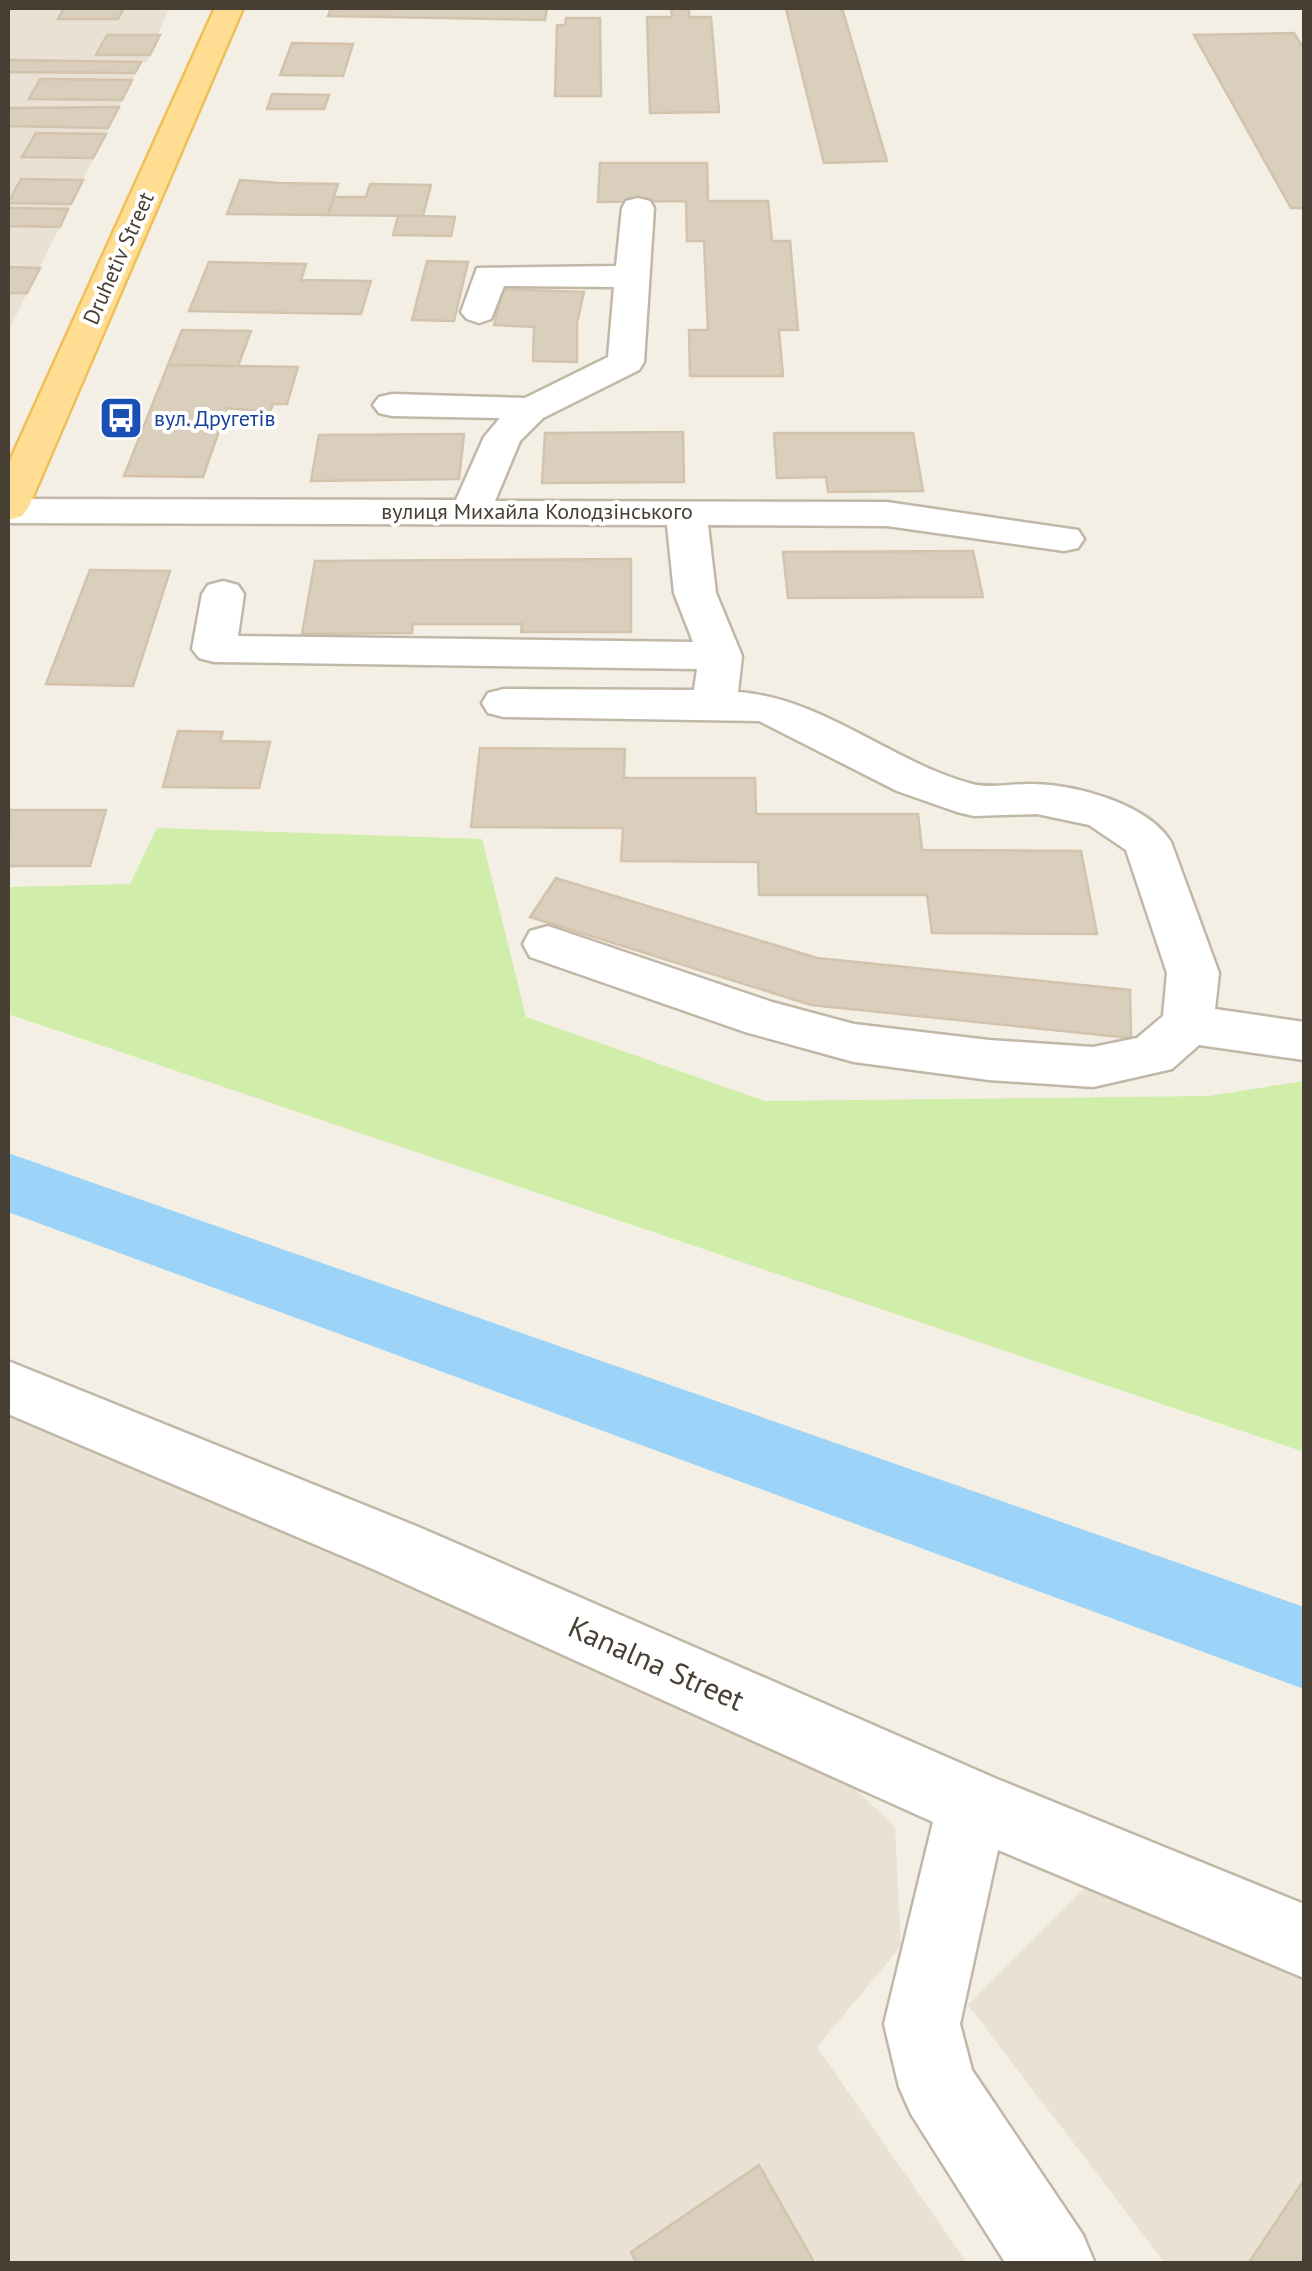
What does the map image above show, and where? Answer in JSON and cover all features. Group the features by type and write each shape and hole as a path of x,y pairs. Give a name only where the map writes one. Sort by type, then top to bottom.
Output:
{"main road":[{"name":"Druhetiv Street","path":"8,510 229,8"}],"street":[{"path":"471,511 503,437 530,410 626,362 638,208"},
{"path":"479,312 489,275 633,277"},
{"path":"392,405 482,404 530,410"},
{"name":"вулиця Михайла Колодзінського","path":"8,510 887,514 1064,538"},
{"path":"686,512 695,593 720,656 714,704"},
{"path":"223,594 214,649 720,656"},
{"path":"504,703 768,708 913,780 974,800 1037,799 1104,813 1147,842 1193,974 1188,1024 1153,1055 1094,1067 970,1058 854,1042 763,1019 548,944"},
{"path":"1188,1024 1304,1040"},
{"name":"Kanalna Street","path":"8,1387 398,1549 973,1804 1304,1941"},
{"path":"973,1804 922,2024 938,2087 1054,2264"}],"shaded area":[{"path":"8,8 169,8 147,62 141,62 8,332"},
{"path":"8,1410 829,1764 895,1827 901,1946 817,2047 967,2263 8,2263"},
{"path":"1086,1887 1304,1980 1304,2263 1165,2263 968,2005"}],"green space":[{"path":"157,828 482,839 526,1017 765,1101 1209,1096 1304,1081 1304,1452 8,1014 8,887 130,884"}],"building":[{"path":"64,8 124,8 118,19 58,19"},
{"path":"331,8 547,8 545,20 328,16"},
{"path":"842,8 887,161 824,163 786,9"},
{"path":"671,9 689,9 689,17 711,17 719,112 650,113 647,17 672,17"},
{"path":"566,18 600,18 601,96 555,96 557,25 565,25"},
{"path":"1294,33 1304,49 1304,208 1291,208 1194,35"},
{"path":"107,35 160,35 150,55 96,55"},
{"path":"292,43 353,44 343,76 280,75"},
{"path":"8,60 141,62 135,73 8,72"},
{"path":"40,79 132,80 122,100 29,99"},
{"path":"272,94 329,95 324,109 267,109"},
{"path":"119,107 108,128 8,126 8,108"},
{"path":"36,133 106,134 93,158 22,157"},
{"path":"600,163 707,163 708,201 768,201 772,241 790,241 798,330 779,330 783,376 690,376 689,330 708,330 704,241 687,241 686,201 598,202"},
{"path":"21,179 83,180 71,204 8,203"},
{"path":"240,180 338,184 328,215 227,214"},
{"path":"370,184 431,185 423,216 328,215 334,197 366,197"},
{"path":"8,208 68,209 60,227 8,226"},
{"path":"398,216 455,217 451,236 393,235"},
{"path":"427,261 468,262 454,321 412,320"},
{"path":"209,262 306,264 301,280 371,281 361,314 189,311"},
{"path":"8,267 40,268 27,293 8,293"},
{"path":"503,289 584,292 577,323 577,362 533,361 534,327 494,325"},
{"path":"182,330 251,331 238,366 168,365"},
{"path":"168,365 298,367 287,404 273,404 270,412 227,408 203,477 124,476"},
{"path":"683,432 684,482 542,483 545,433"},
{"path":"774,433 913,433 923,491 828,492 826,477 777,478"},
{"path":"464,434 459,479 311,481 319,435"},
{"path":"973,551 983,597 788,598 783,552"},
{"path":"631,559 631,632 521,632 522,624 413,624 412,633 302,634 315,561"},
{"path":"90,570 170,571 133,686 46,684"},
{"path":"178,731 223,732 220,741 270,742 259,788 163,787"},
{"path":"480,748 625,749 624,778 755,778 756,814 918,814 922,850 1081,851 1097,934 932,933 927,895 759,895 758,862 621,861 623,828 471,827"},
{"path":"10,810 106,810 90,866 8,866"},
{"path":"556,878 817,958 1130,990 1131,1038 811,1005 530,917"},
{"path":"759,2165 815,2264 637,2264 631,2252"},
{"path":"1304,2180 1304,2264 1248,2264"}],"waterway":[{"path":"8,1182 1304,1648"}],"place":[{"name":"вул. Другетів","path":"121,418"}]}
